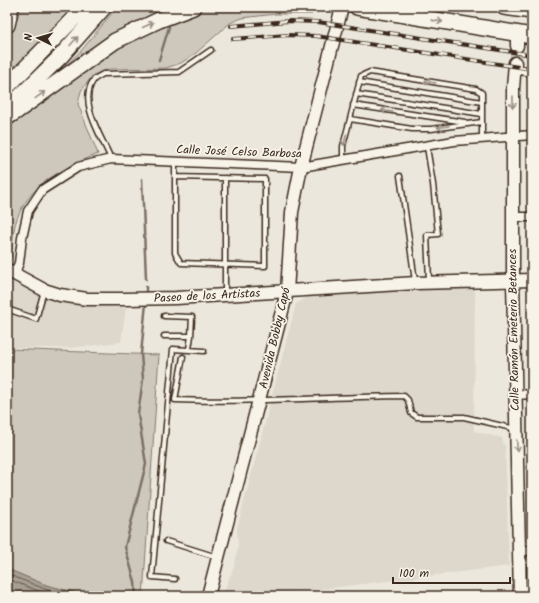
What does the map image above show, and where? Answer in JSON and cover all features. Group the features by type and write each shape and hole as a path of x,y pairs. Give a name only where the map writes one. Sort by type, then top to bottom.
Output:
{"highway":[{"path":"7,25 11,7"},
{"path":"8,87 85,7"},
{"path":"7,109 60,57 104,7"},
{"path":"7,117 115,42 159,20 193,7"},
{"path":"357,7 517,40 532,36"},
{"path":"504,7 532,11"},
{"path":"517,40 522,29 532,25"}],"street":[{"name":"Avenida Bobby Capó","path":"208,593 260,400 287,292 292,212 301,168 342,7"},
{"path":"515,66 532,72"},
{"name":"Calle Ramón Emeterio Betances","path":"515,66 513,217 515,395 516,430 526,551 520,582 520,596"},
{"name":"Calle José Celso Barbosa","path":"11,272 19,263 22,238 28,211 42,190 78,167 111,159 301,168 427,147 454,141 514,135 532,135"},
{"path":"513,217 532,217"},
{"name":"Paseo de los Artistas","path":"11,272 44,290 60,295 87,299 125,300 225,296 416,283 532,280"},
{"path":"515,395 532,394"}],"lane":[{"path":"111,159 92,115 87,96 93,80 103,74 179,72 211,50"},
{"path":"343,161 343,146 359,82 361,76 370,72 476,89 482,93 482,138"},
{"path":"359,82 482,102"},
{"path":"356,94 482,114"},
{"path":"353,105 445,120 482,122"},
{"path":"350,119 412,129 431,129 482,122"},
{"path":"427,147 433,184 438,234 427,235 429,283"},
{"path":"175,162 175,177 175,253 181,263 265,266 265,179 175,177"},
{"path":"400,176 416,283"},
{"path":"225,178 225,296"},
{"path":"7,309 36,319 44,290"},
{"path":"164,316 192,317 189,349"},
{"path":"164,336 191,336"},
{"path":"175,579 152,577 173,348 204,350"},
{"path":"183,357 175,400 260,400 308,397 404,396 408,400 411,413 417,417 464,417 516,430"},
{"path":"166,541 218,557"}],"shaded area":[{"path":"19,7 81,7 7,83 7,47"},
{"path":"117,7 184,7 49,81 81,51"},
{"path":"209,7 294,7 312,14 276,14 242,18 230,23 196,53 181,63 166,68 109,69 93,75 81,91 78,104 98,154 59,172 37,189 28,199 20,211 15,225 11,258 7,260 7,130 12,125 103,54 183,16"},
{"path":"7,280 51,299 126,308 121,342 69,348 7,348"},
{"path":"422,288 475,288 474,431 502,438 503,445 505,445 509,566 265,596 222,595 234,567 238,548 237,529 296,304 307,297"},
{"path":"7,349 159,355 143,596 89,596 46,585 7,569"}],"water":[{"path":"7,569 46,585 89,596 7,596"}],"waterway":[{"path":"159,60 169,27"},
{"path":"142,179 146,279"},
{"path":"146,287 146,296"},
{"path":"136,596 135,582 125,547 146,464 138,414 143,379 141,354 146,303"}],"tunnel":[{"path":"515,63 517,46"}],"railway":[{"path":"231,26 288,21 318,22 532,55"},
{"path":"233,39 288,35 316,36 532,69"}]}
